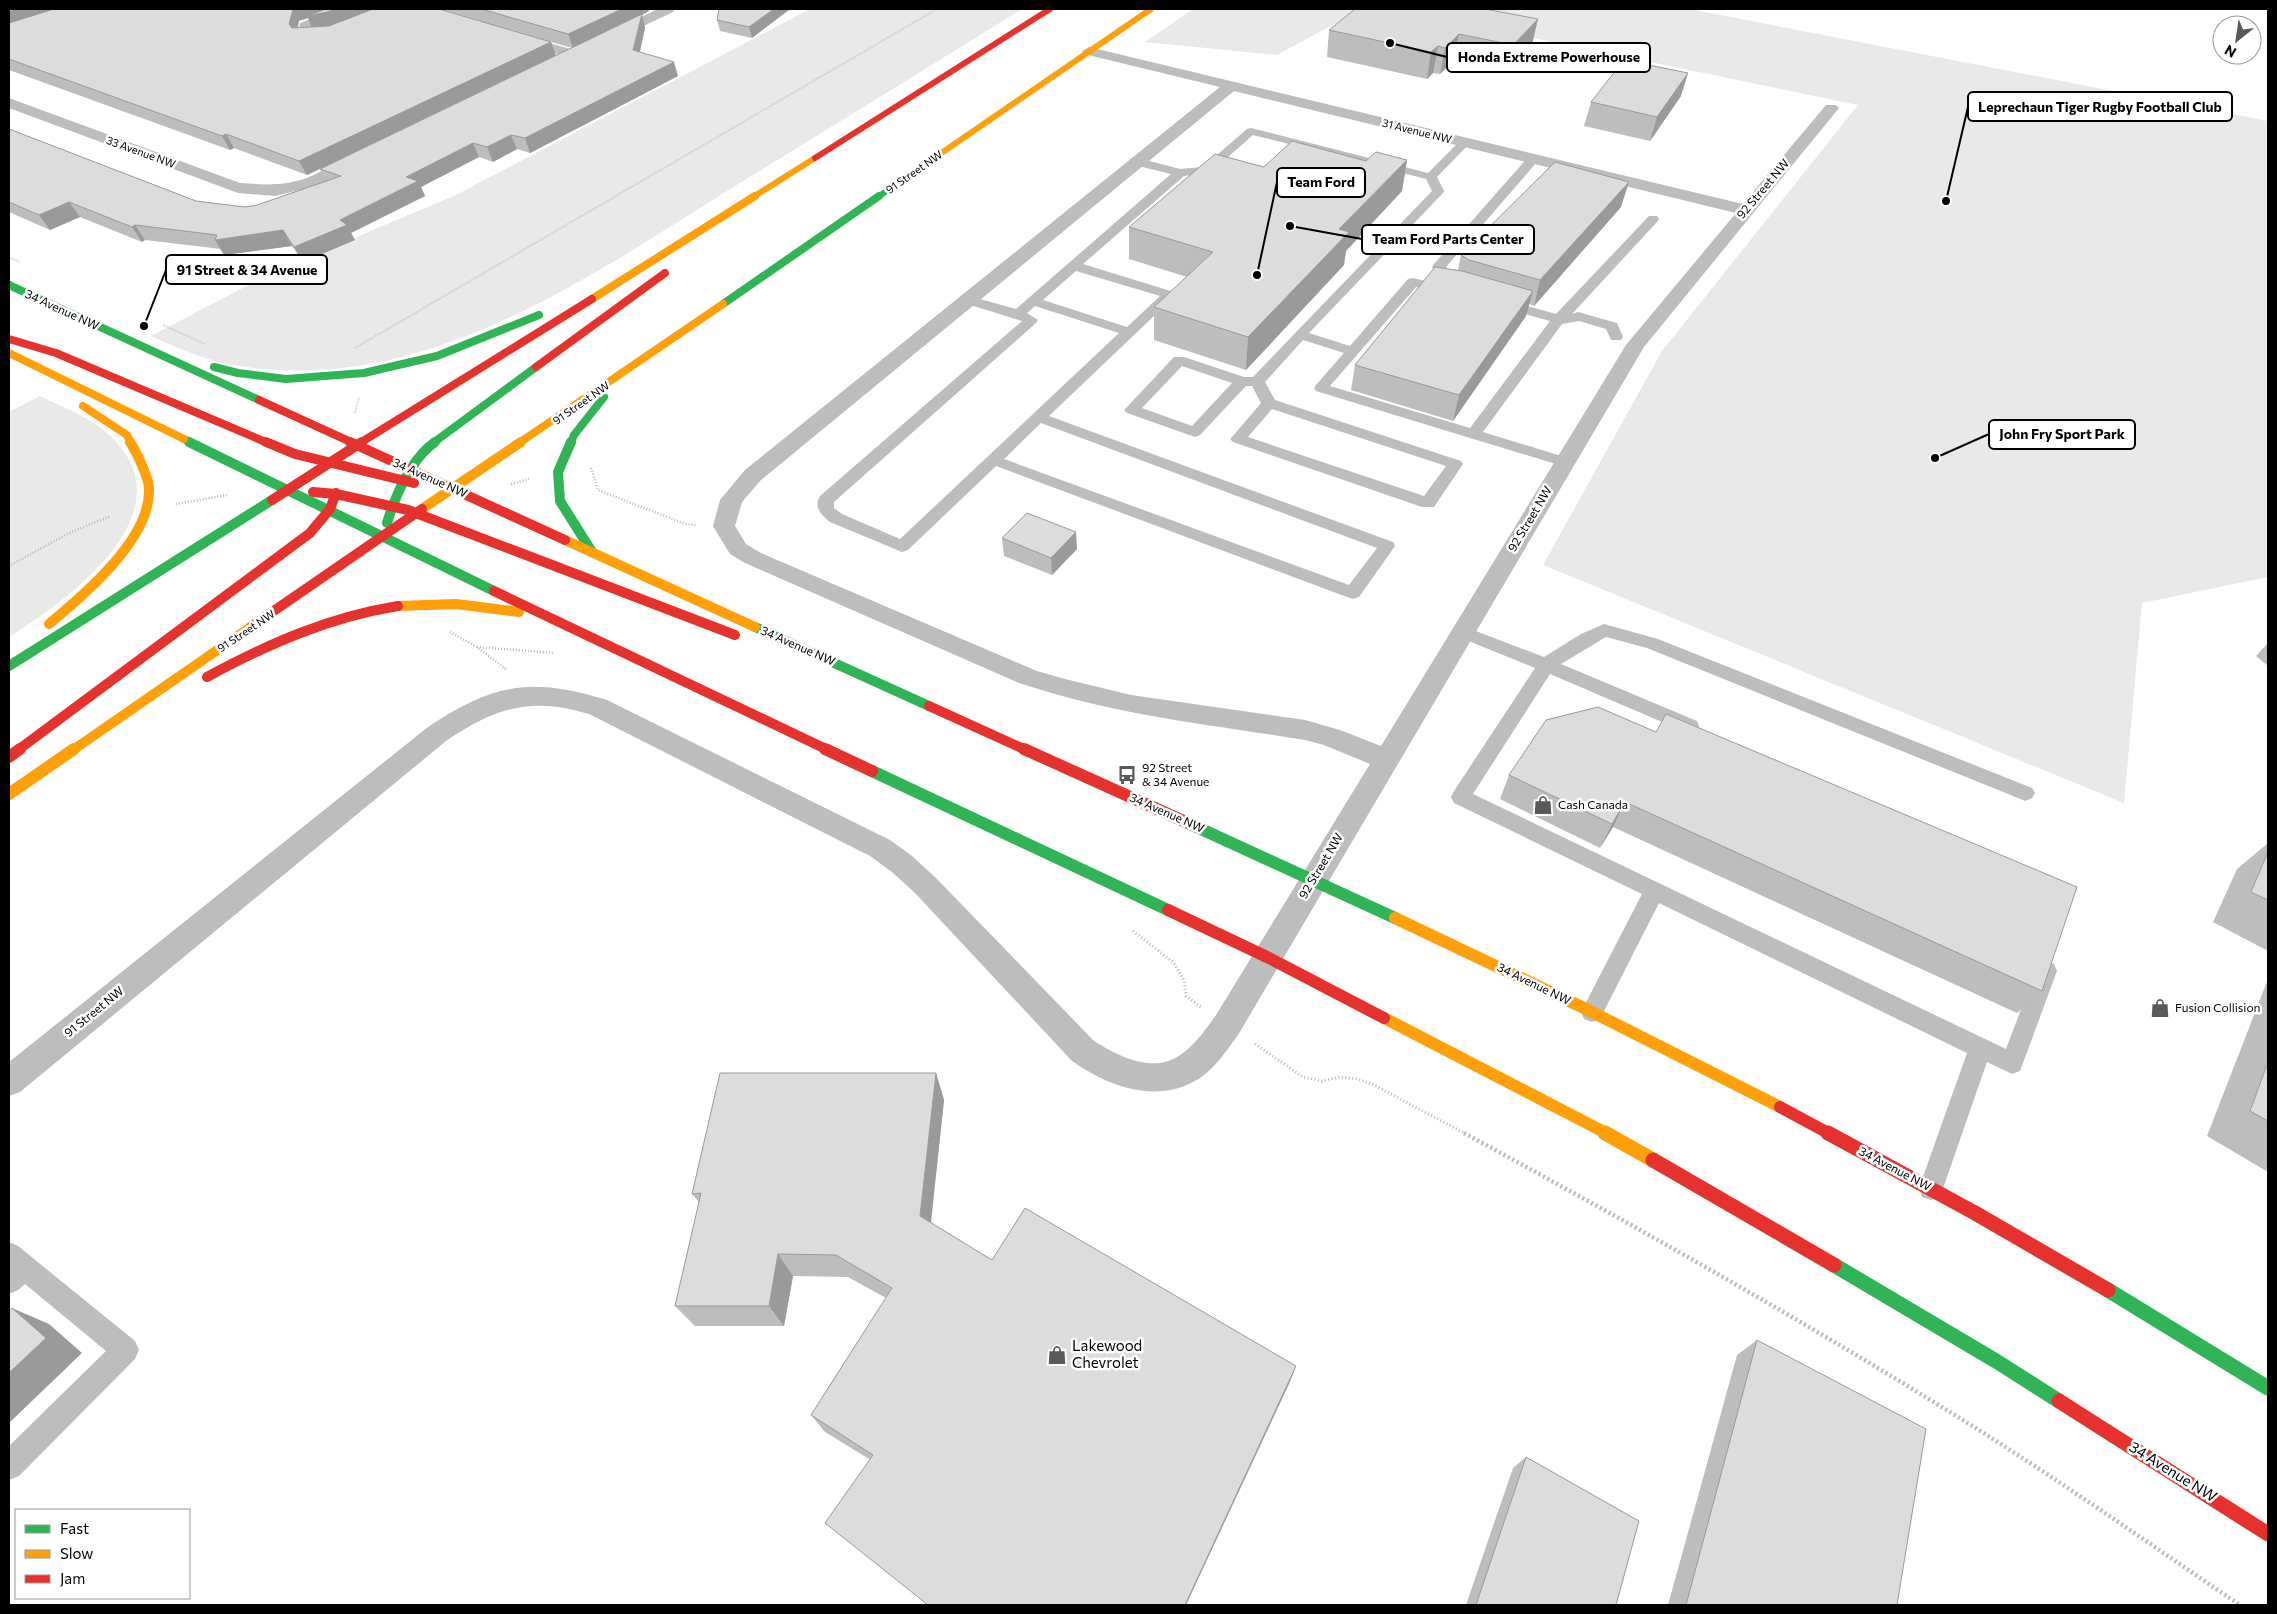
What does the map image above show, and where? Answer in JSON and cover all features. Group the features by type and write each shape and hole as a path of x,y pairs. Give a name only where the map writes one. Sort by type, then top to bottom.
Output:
{"main road":[{"path":"9,666 330,464 389,424 626,278 1050,9"},
{"name":"91 Street NW","path":"9,794 1150,9"},
{"path":"730,226 899,105"},
{"path":"384,537 396,493 411,469 435,441 674,266"},
{"path":"153,352 238,373 286,379 364,373 437,356 513,327 626,278"},
{"name":"34 Avenue NW","path":"9,286 1314,879 1592,1012 1755,1094 1930,1188 2109,1290 2268,1388"},
{"path":"592,552 560,501 558,472 574,435 599,401 700,320"},
{"path":"9,339 56,352 295,454 330,464 344,475 454,488"},
{"name":"34 Avenue NW","path":"9,354 330,509 545,616 1267,957 1586,1122 1709,1191 1996,1361 2268,1534"},
{"path":"9,657 90,590 112,565 144,521 149,487 136,452 127,435 69,399"},
{"path":"9,757 310,534 330,509 358,446"},
{"path":"289,490 336,494 416,513 746,640"},
{"path":"198,682 256,650 287,636 326,620 352,613 399,605 449,604 545,616"},
{"path":"791,657 959,719"},
{"path":"51,765 163,702"}],"street":[{"path":"348,9 306,26 304,36 330,35 394,9"},
{"path":"554,63 668,9"},
{"path":"506,34 572,54"},
{"name":"31 Avenue NW","path":"1088,51 1745,210"},
{"path":"1231,86 753,475 731,500 724,526 738,549 753,558 1028,677 1062,689 1129,705 1305,730 1331,737 1385,759"},
{"name":"33 Avenue NW","path":"9,103 238,188 275,191 314,181 377,151"},
{"name":"92 Street NW","path":"1267,957 1565,462 1626,341 1745,210 1830,108"},
{"path":"515,696 554,695 576,699 598,707 880,848 902,864 924,885 1083,1051 1097,1062 1115,1070 1141,1076 1166,1077 1187,1068 1212,1046 1267,957"},
{"name":"91 Street NW","path":"9,1081 436,734 480,707 515,696"}],"lane":[{"path":"1138,162 1180,173 1206,170 1251,131 1431,177 1438,191 1300,335 1250,382 1195,432 1132,410 1179,360 1250,382 1269,403 1455,464 1428,503 1238,439 1269,403"},
{"path":"1431,177 1464,143"},
{"path":"1533,159 1439,267 1445,280 1462,291 1439,289 1414,282 1321,388 1565,462"},
{"path":"1018,314 1180,173"},
{"path":"1474,434 1562,320 1653,219"},
{"path":"968,300 1018,314 1031,320 826,500 826,510 836,518 902,546 1169,295 1074,266"},
{"path":"1485,298 1562,320 1567,326 1603,337 1626,341"},
{"path":"1033,301 1129,332"},
{"path":"1300,335 1353,352"},
{"path":"994,460 1353,593 1387,546 1039,417"},
{"path":"2025,792 1652,643 1604,630 1587,638 1546,665 1461,797 2012,1063 2052,954"},
{"path":"1462,632 1546,665 1710,735"},
{"path":"1592,1012 1654,891"},
{"path":"1930,1188 1980,1048"},
{"path":"9,1466 126,1350 14,1267"}],"path":[{"path":"346,349 356,347 397,321 938,9"},
{"path":"9,257 26,265"},
{"path":"160,324 213,347"},
{"path":"477,647 507,669 515,696"},
{"path":"1279,1060 1302,1077 1313,1080 1322,1081 1340,1077 1358,1079 1374,1085 1559,1183 1706,1266 1983,1433 2240,1605"}],"shaded area":[{"path":"810,9 1022,9 614,261 553,296 490,326 425,350 358,366 290,370 219,362 193,354 151,336 275,271 454,196"},
{"path":"1193,9 1362,9 1277,55 1145,42"},
{"path":"1394,9 1689,9 2268,121 2268,577 2142,603 2124,803 1543,565 1662,351 1858,105"},
{"path":"40,396 91,421 117,443 134,471 136,500 127,528 109,555 85,580 59,602 9,637 9,412"}],"building":[{"path":"54,9 293,9 289,24 292,28 329,26 373,9 439,9 551,42 299,161 226,134 222,136 9,59 9,23"},
{"path":"326,9 336,9 307,16"},
{"path":"481,9 622,9 568,34"},
{"path":"719,9 774,9 749,27 717,20"},
{"path":"1355,9 1485,9 1538,19 1513,45 1459,34 1445,48 1438,46 1431,52 1329,30"},
{"path":"642,14 633,50 674,62 525,138 511,135 487,147 473,143 406,177 418,181 340,220 347,225 294,247 283,230 215,240 217,235 135,225 132,227 69,202 39,215 9,202 9,129 196,201 245,207 257,205 341,176 320,169"},
{"path":"1624,60 1688,73 1657,117 1591,102"},
{"path":"1292,141 1366,161 1376,152 1407,160 1339,229 1349,232 1248,337 1154,307 1213,252 1129,227 1215,154 1264,167"},
{"path":"1555,162 1629,182 1540,280 1469,260 1461,255"},
{"path":"1435,267 1462,271 1533,291 1459,395 1355,365"},
{"path":"1027,513 1076,532 1051,558 1002,538"},
{"path":"1598,707 1656,732 1666,714 2077,887 2042,991 1625,802 1612,824 1509,775 1546,720"},
{"path":"2268,852 2268,900 2251,892"},
{"path":"2268,1062 2268,1121 2250,1111"},
{"name":"Lakewood Chevrolet","path":"720,1073 936,1073 920,1216 992,1260 1025,1208 1296,1366 1185,1605 928,1605 825,1523 873,1455 811,1415 892,1288 836,1255 778,1254 769,1306 675,1306 701,1193 692,1194"},
{"path":"12,1308 46,1338 9,1373 9,1312"},
{"path":"1757,1340 1926,1429 1897,1605 1686,1605"},
{"path":"1526,1457 1639,1521 1616,1605 1476,1605"}],"traffic: fast":[{"path":"723,304 908,176"},
{"path":"9,285 259,400"},
{"path":"214,367 238,373 286,379 364,373 437,356 539,315"},
{"path":"387,523 396,493 425,449 536,367"},
{"path":"592,552 560,501 558,472 574,435 604,397"},
{"path":"184,439 494,591"},
{"path":"9,666 272,500"},
{"path":"755,627 929,706"},
{"path":"872,771 1168,910"},
{"path":"1188,823 1395,918"},
{"path":"1834,1265 1996,1361 2059,1401"},
{"path":"2108,1290 2268,1388"}],"traffic: slow":[{"path":"908,176 1151,9"},
{"path":"592,299 815,158"},
{"path":"422,509 723,304"},
{"path":"9,353 184,439"},
{"path":"49,624 90,590 112,565 144,521 147,509 149,487 136,452 127,435 83,406"},
{"path":"565,540 755,627"},
{"path":"398,606 456,604 519,612"},
{"path":"9,794 252,626"},
{"path":"1395,918 1586,1009 1780,1107"},
{"path":"1384,1018 1586,1122 1653,1160"}],"traffic: jam":[{"path":"815,158 1050,9"},
{"path":"536,367 665,273"},
{"path":"272,500 381,429 592,299"},
{"path":"9,339 56,353 295,454 414,483"},
{"path":"259,400 565,540"},
{"path":"313,492 336,494 408,510 735,635"},
{"path":"9,757 310,533 330,509 336,493"},
{"path":"252,626 422,509"},
{"path":"494,591 872,771"},
{"path":"207,677 252,653 323,623 372,610 398,606"},
{"path":"929,706 1188,823"},
{"path":"1168,910 1267,957 1384,1018"},
{"path":"1780,1107 1975,1213 2108,1290"},
{"path":"1653,1160 1834,1265"},
{"path":"2059,1401 2268,1534"}],"place":[{"name":"Honda Extreme Powerhouse","path":"1390,43"},
{"name":"Leprechaun Tiger Rugby Football Club","path":"1946,201"},
{"name":"Team Ford Parts Center","path":"1290,226"},
{"name":"Team Ford","path":"1257,275"},
{"name":"91 Street & 34 Avenue","path":"144,326"},
{"name":"John Fry Sport Park","path":"1935,458"},
{"name":"92 Street & 34 Avenue","path":"1127,775"},
{"name":"Cash Canada","path":"1543,805"},
{"name":"Fusion Collision","path":"2160,1008"},
{"name":"Lakewood Chevrolet","path":"1057,1355"}]}
